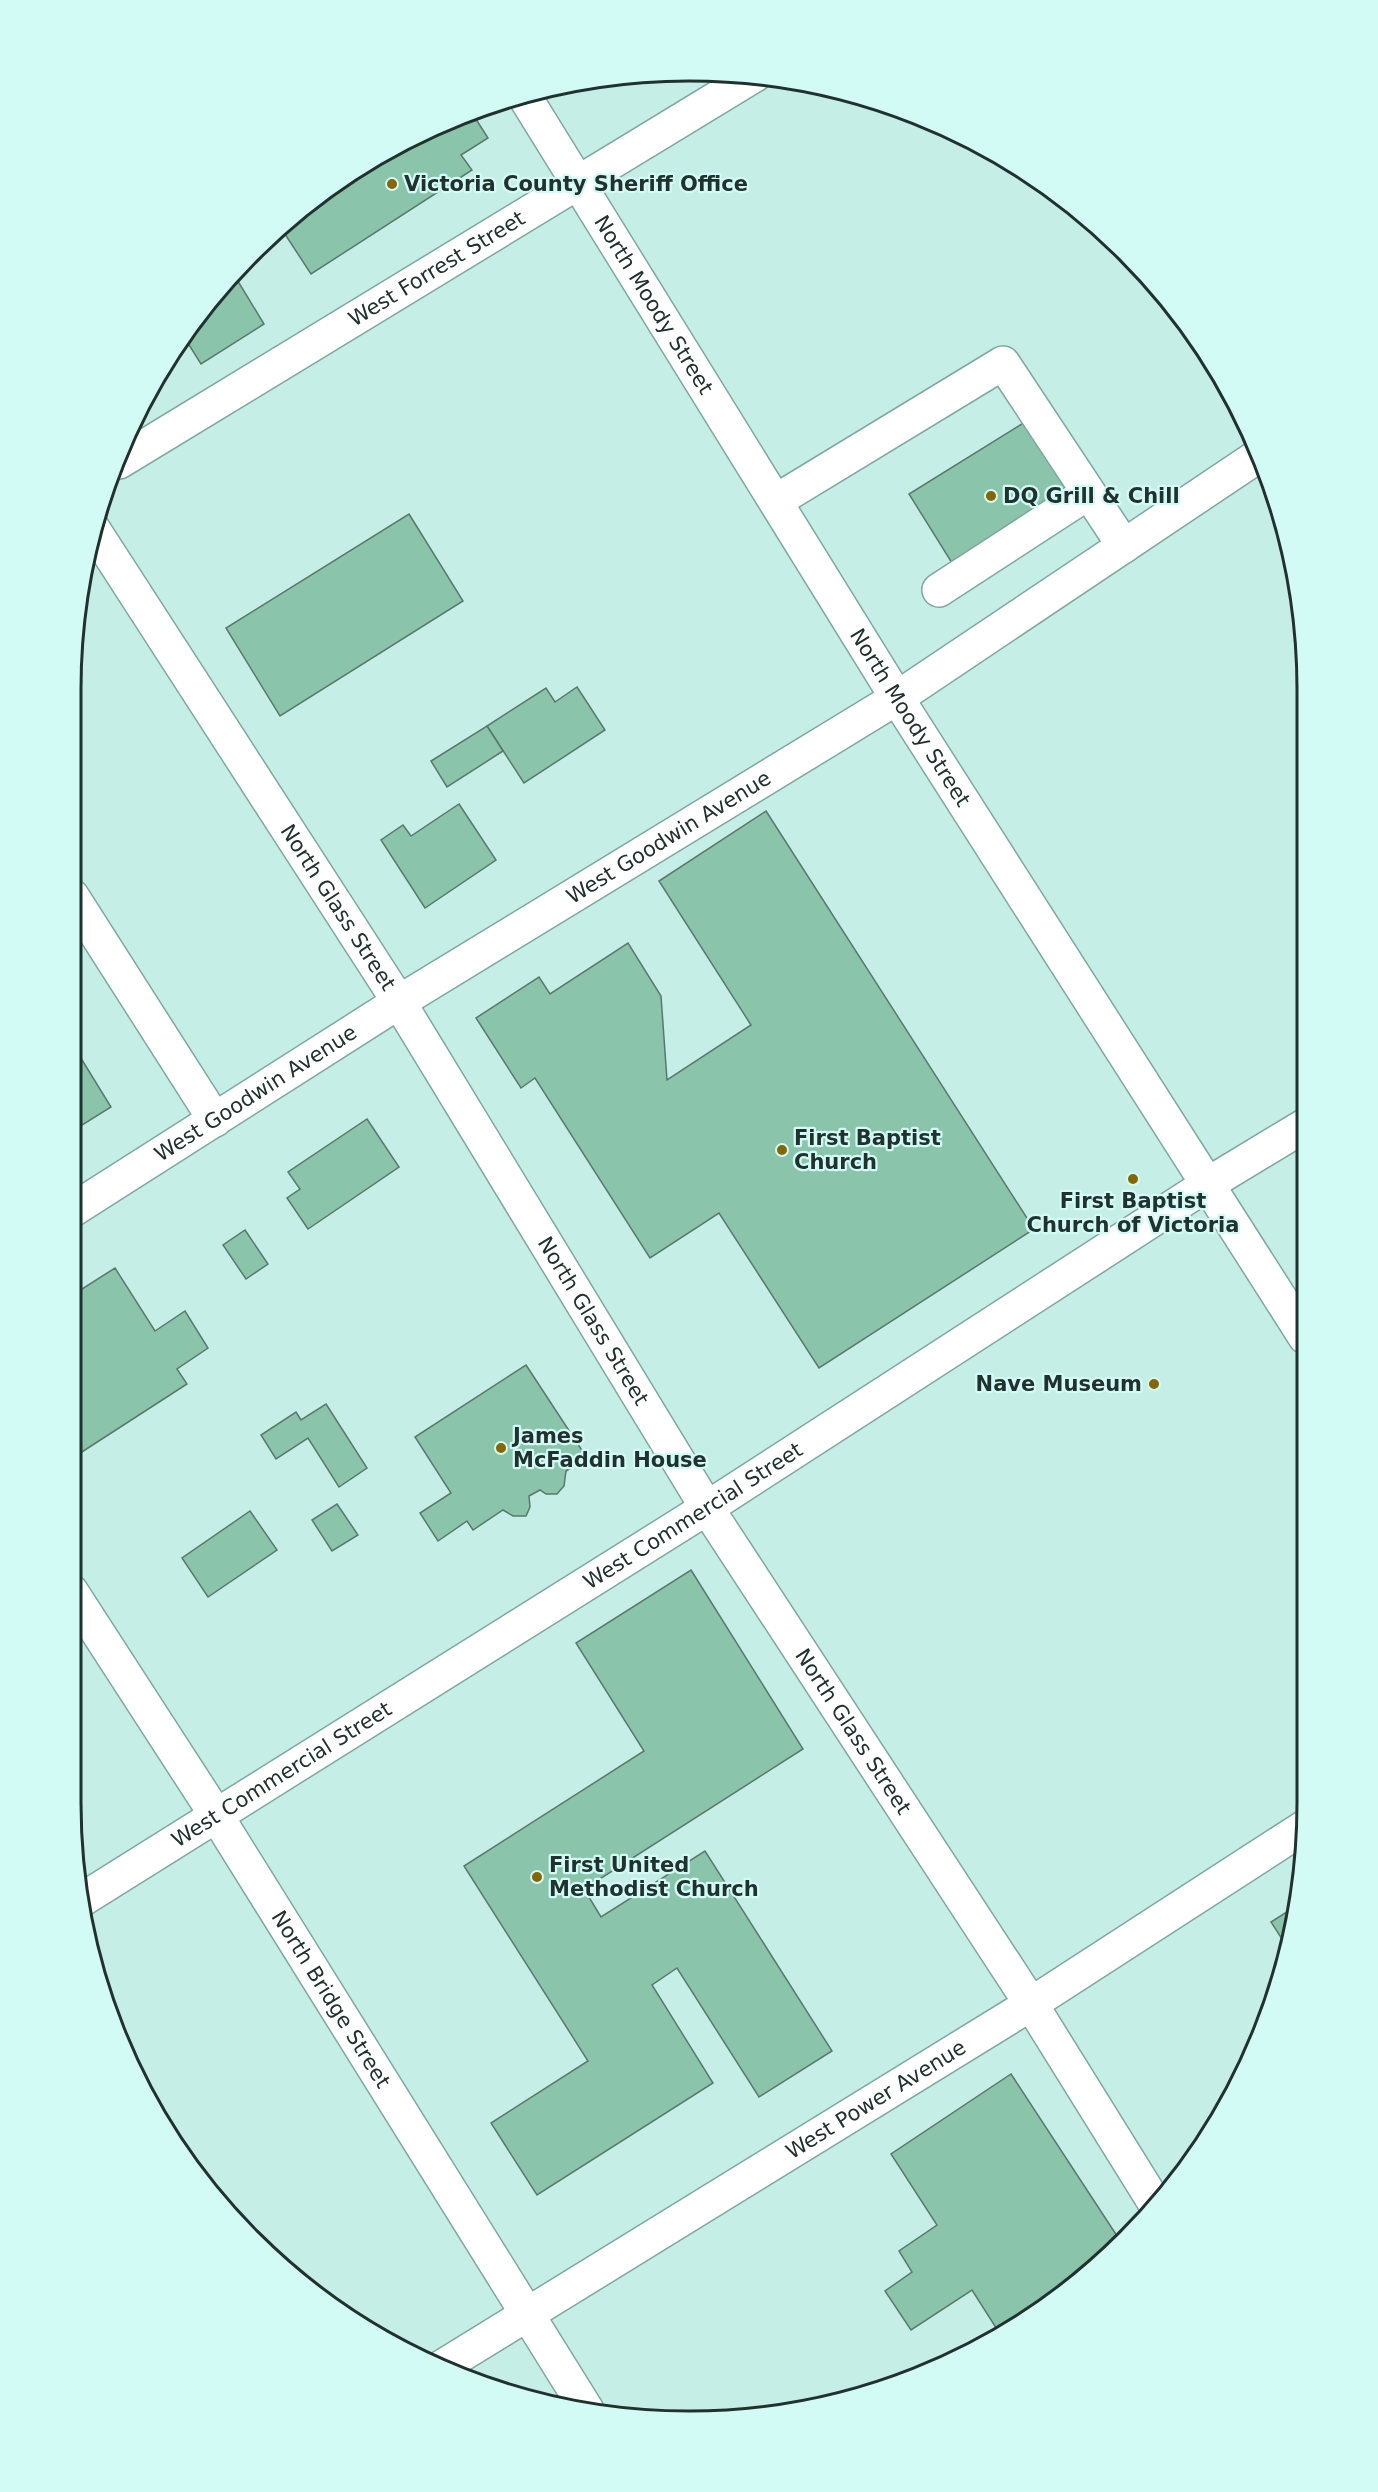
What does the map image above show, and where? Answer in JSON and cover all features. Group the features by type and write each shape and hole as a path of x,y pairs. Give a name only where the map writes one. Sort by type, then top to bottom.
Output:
{"street":[{"name":"West Forrest Street","path":"126,457 741,83"},
{"name":"North Moody Street","path":"529,103 897,698 1297,1324"},
{"path":"776,501 1003,363 1124,546"},
{"name":"West Goodwin Avenue","path":"81,1205 399,1002 897,698 1252,460"},
{"path":"939,590 1088,493"},
{"name":"North Glass Street","path":"100,540 399,1002 707,1508 1031,2004 1151,2197"},
{"path":"81,910 215,1120"},
{"name":"West Commercial Street","path":"88,1896 707,1508 1208,1185 1297,1130"},
{"name":"North Bridge Street","path":"81,1606 216,1815 582,2401"},
{"name":"West Power Avenue","path":"450,2362 1031,2004 1296,1832"}],"building":[{"name":"Victoria County Sheriff Office","path":"476,120 488,138 461,155 472,170 311,274 285,235 351,183 385,162"},
{"path":"238,281 264,324 201,364 188,344"},
{"name":"DQ Grill & Chill","path":"1025,422 1072,499 957,571 909,494"},
{"path":"409,514 463,601 280,716 226,628"},
{"path":"577,687 605,730 524,783 487,726 546,688 555,702"},
{"path":"487,726 503,751 447,787 431,761"},
{"path":"459,804 496,860 425,908 381,840 403,825 411,836"},
{"name":"First Baptist Church","path":"766,811 1034,1229 819,1368 719,1213 650,1258 535,1078 521,1088 476,1018 539,977 550,994 628,943 661,996 667,1080 751,1025 659,881"},
{"path":"81,1058 111,1107 81,1126"},
{"path":"367,1119 399,1167 308,1229 287,1198 300,1189 288,1172"},
{"path":"245,1230 268,1264 246,1279 223,1245"},
{"path":"115,1268 155,1331 185,1311 208,1348 177,1369 187,1384 81,1453 81,1290"},
{"name":"James McFaddin House","path":"526,1365 587,1458 566,1471 564,1486 557,1494 546,1494 540,1490 529,1496 530,1507 526,1516 513,1516 503,1510 473,1530 467,1521 438,1541 420,1513 451,1493 415,1437"},
{"path":"326,1404 367,1468 339,1487 308,1438 276,1459 261,1435 296,1412 301,1420"},
{"path":"337,1504 358,1535 332,1551 312,1520"},
{"path":"250,1511 277,1550 208,1597 182,1558"},
{"name":"First United Methodist Church","path":"691,1570 803,1749 584,1889 601,1917 705,1851 832,2051 759,2097 677,1968 652,1985 713,2083 537,2195 491,2123 588,2061 464,1866 644,1751 576,1643"},
{"path":"1287,1912 1281,1938 1271,1922"},
{"path":"1011,2074 1117,2235 1059,2285 996,2328 972,2290 911,2330 885,2291 912,2272 899,2251 937,2225 891,2154"}],"place":[{"name":"Victoria County Sheriff Office","path":"392,184"},
{"name":"DQ Grill & Chill","path":"991,496"},
{"name":"First Baptist Church","path":"782,1150"},
{"name":"First Baptist Church of Victoria","path":"1133,1179"},
{"name":"Nave Museum","path":"1154,1384"},
{"name":"James McFaddin House","path":"501,1448"},
{"name":"First United Methodist Church","path":"537,1877"}]}
